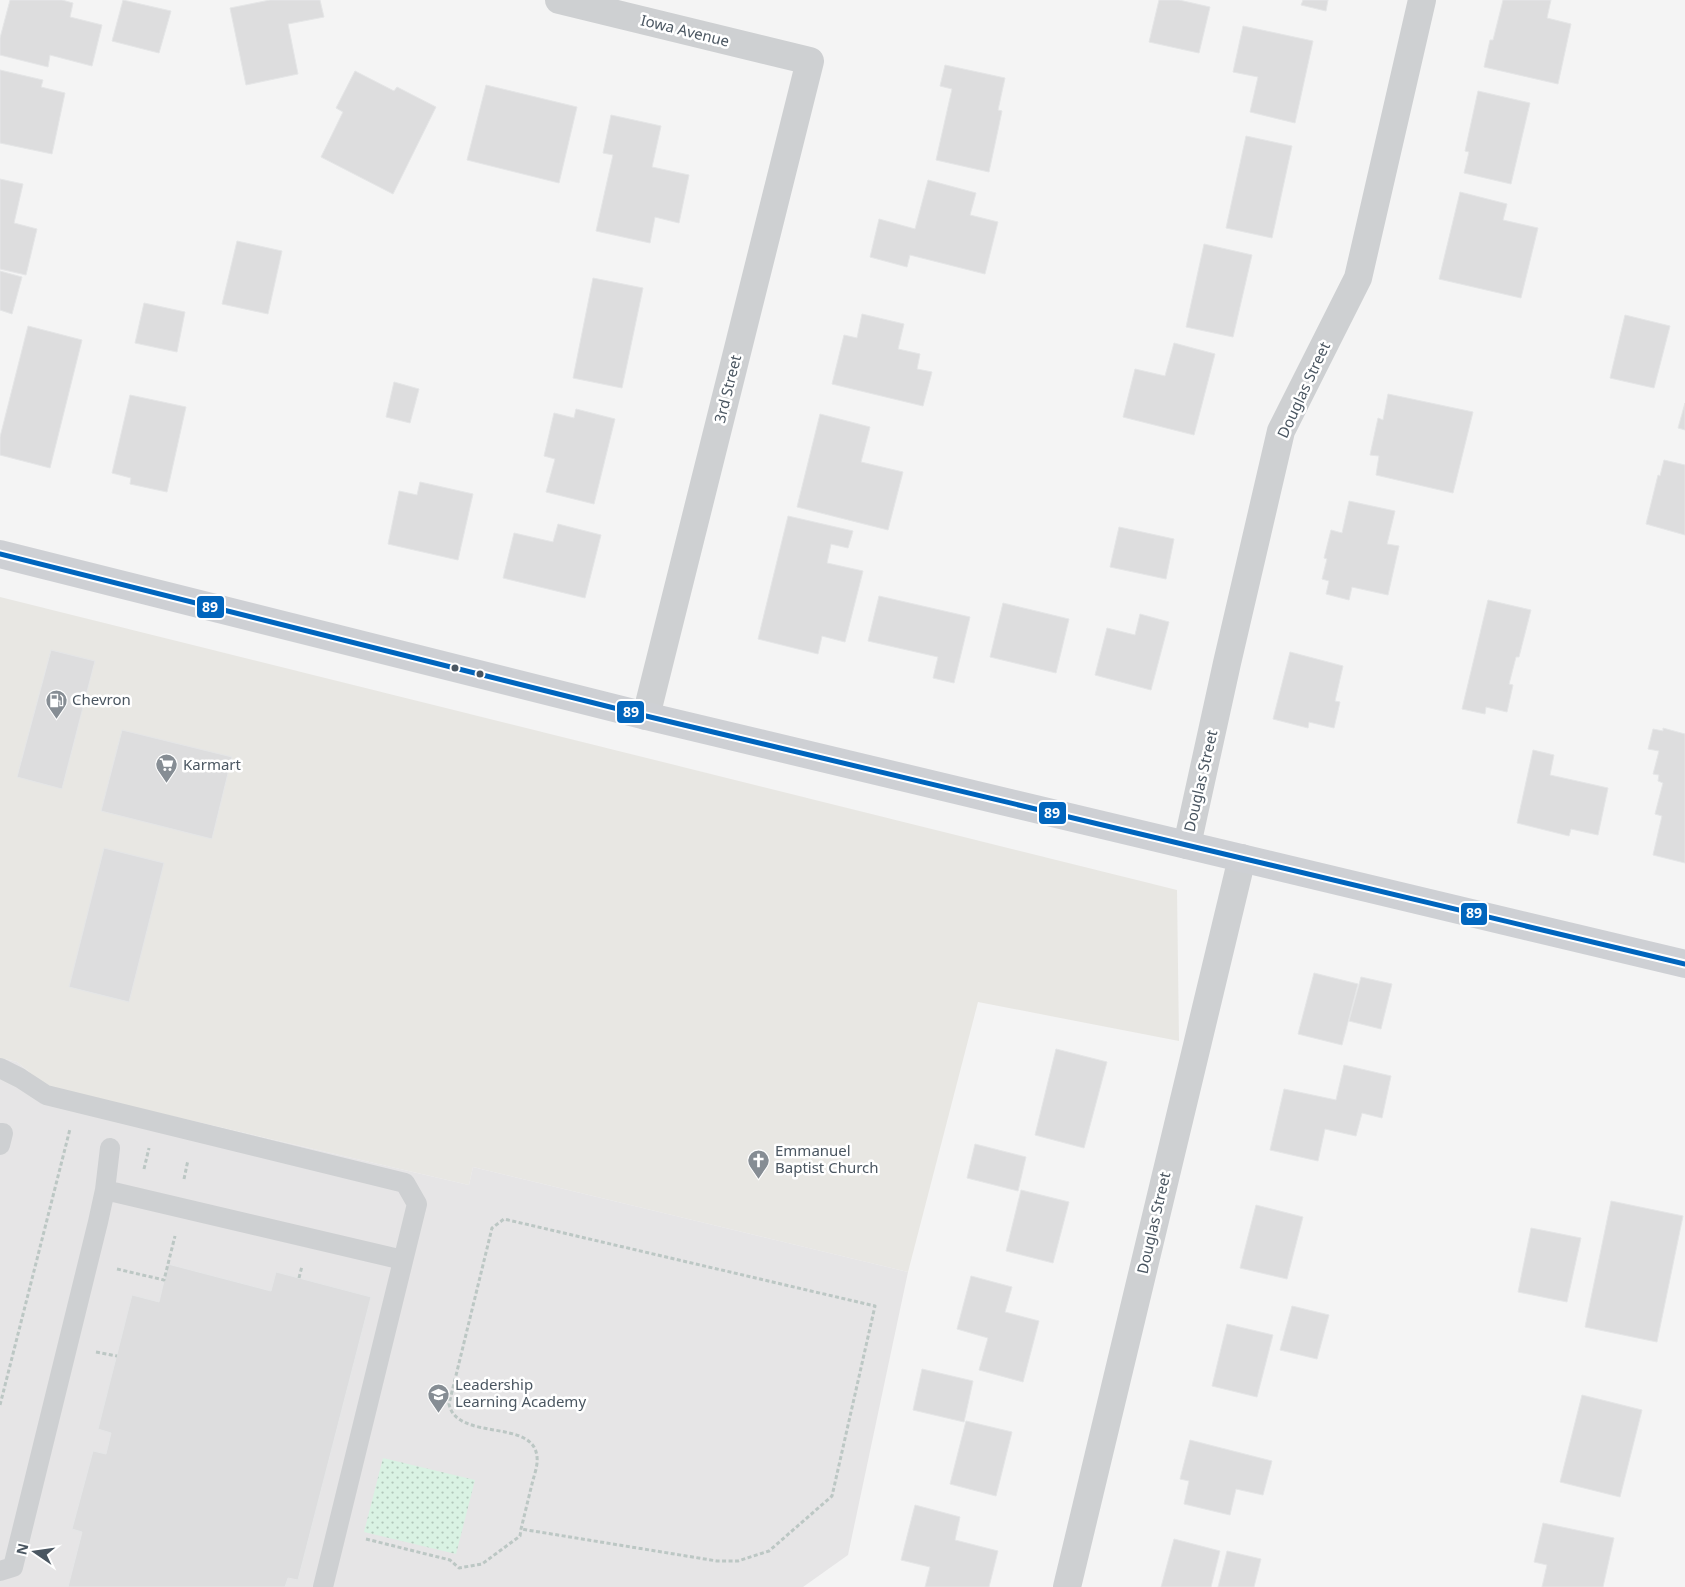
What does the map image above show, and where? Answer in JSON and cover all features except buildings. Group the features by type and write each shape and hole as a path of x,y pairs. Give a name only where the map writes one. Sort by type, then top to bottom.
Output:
{"main road":[{"path":"0,554 646,716 1685,964"}],"street":[{"name":"Iowa Avenue","path":"559,0 810,61"},
{"name":"Douglas Street","path":"1187,845 1281,431 1358,278 1422,0"},
{"name":"3rd Street","path":"646,716 810,61"},
{"name":"Douglas Street","path":"1067,1587 1242,858"}],"lane":[{"path":"0,1068 46,1095 405,1183 417,1204 323,1587"},
{"path":"0,1133 3,1133 0,1145"},
{"path":"0,1571 13,1567 105,1190 110,1148"},
{"path":"105,1190 403,1260"}],"path":[{"path":"0,1405 70,1128"},
{"path":"366,1539 450,1560 459,1568 482,1564 520,1536 521,1529 538,1459 535,1446 526,1438 460,1421 451,1413 449,1404 492,1228 504,1219 875,1306 832,1496 770,1551 738,1561 717,1561 521,1529"},
{"path":"116,1269 164,1280 175,1236"},
{"path":"299,1278 303,1263"},
{"path":"96,1352 116,1356"}],"shaded area":[{"path":"0,597 1177,890 1179,1041 978,1002 908,1272 473,1167 469,1185 55,1089 35,1077 17,1062 0,1058"},
{"name":"Leadership Learning Academy","path":"0,1058 17,1062 35,1077 55,1089 469,1185 473,1167 908,1272 848,1555 803,1587 0,1587"}],"green space":[{"path":"383,1458 475,1480 456,1554 364,1532"}],"transit line":[{"name":"89","path":"0,554 646,716 1685,964"}],"place":[{"name":"Chevron","path":"56,719"},
{"name":"Karmart","path":"167,784"},
{"name":"Emmanuel Baptist Church","path":"759,1179"},
{"name":"Leadership Learning Academy","path":"439,1413"}]}
